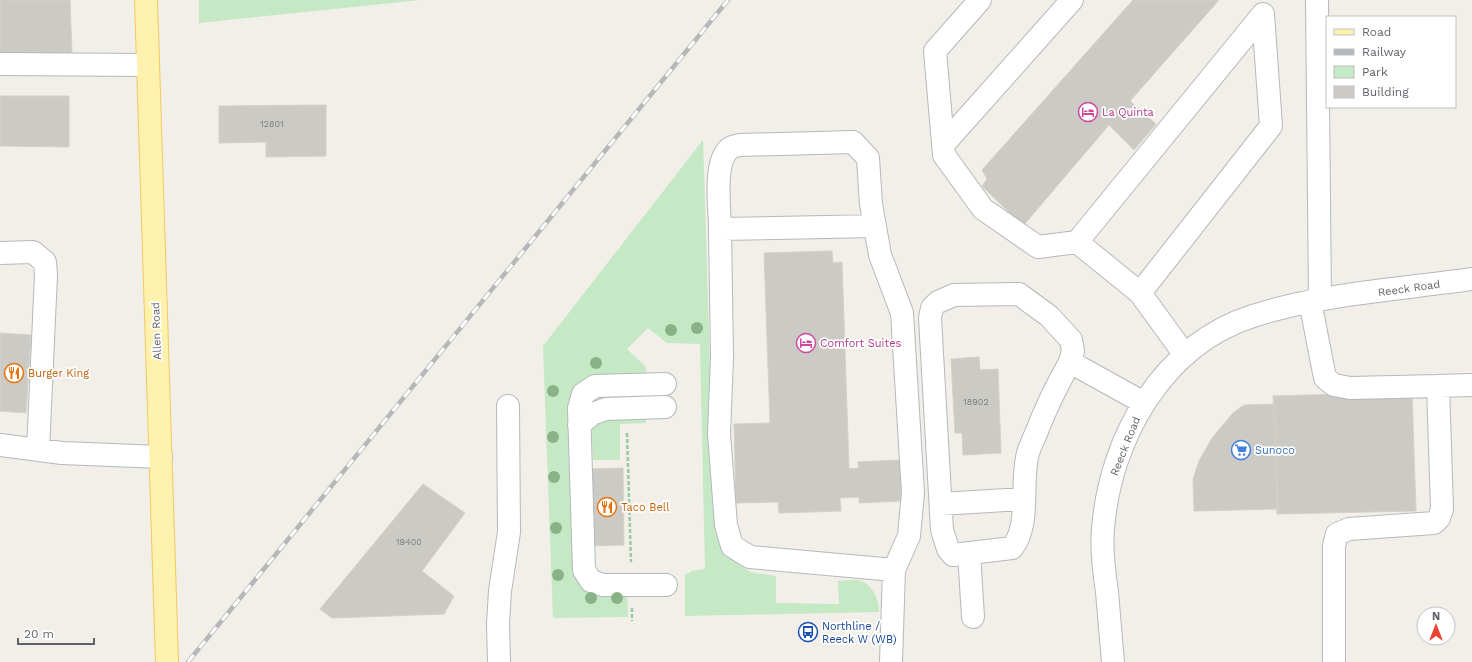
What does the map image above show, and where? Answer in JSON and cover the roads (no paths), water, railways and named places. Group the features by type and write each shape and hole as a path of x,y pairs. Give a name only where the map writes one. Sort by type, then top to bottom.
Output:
{"main road":[{"name":"Allen Road","path":"146,0 167,662"}],"street":[{"path":"980,0 935,51 944,156 983,209 1038,247 1077,242 1265,7"},
{"path":"943,145 1072,0"},
{"path":"1317,0 1315,301 1325,378 1334,385 1350,388 1472,385"},
{"path":"1140,293 1271,126 1265,7"},
{"path":"0,64 148,65"},
{"path":"891,662 894,570 909,536 913,492 902,313 880,255 871,204 868,158 853,142 740,145 729,148 723,157 719,174 722,357 719,434 726,525 732,546 750,557 894,570"},
{"path":"720,229 875,226"},
{"path":"1077,242 1140,293 1185,355"},
{"path":"0,253 33,252 45,262 46,275 38,450"},
{"name":"Reeck Road","path":"1113,662 1103,556 1103,530 1109,486 1116,460 1127,435 1144,403 1170,370 1185,355 1222,330 1252,316 1315,301 1472,279"},
{"path":"1019,294 1049,316 1071,340 1073,351 1070,362 1052,393 1028,454 1023,499 1022,529 1018,540 1012,548 953,555 948,549 942,530 930,318 932,308 938,302 954,295 1019,294"},
{"path":"1070,362 1144,403"},
{"path":"665,384 595,386 583,394 579,408 579,425 584,570 591,581 603,585 666,585"},
{"path":"1334,662 1334,546 1337,534 1349,529 1434,523 1439,518 1442,509 1438,386"},
{"path":"499,662 498,624 500,591 509,532 508,406"},
{"path":"579,425 592,414 606,409 665,407"},
{"path":"0,445 62,453 161,457"},
{"path":"941,504 1023,499"},
{"path":"969,553 973,617"}],"railway":[{"path":"188,662 728,0"}],"place":[{"name":"La Quinta","path":"1088,112"},
{"name":"Comfort Suites","path":"806,343"},
{"name":"Burger King","path":"14,373"},
{"name":"Sunoco","path":"1241,450"},
{"name":"Taco Bell","path":"607,507"},
{"name":"Northline / Reeck W (WB)","path":"808,632"}]}
